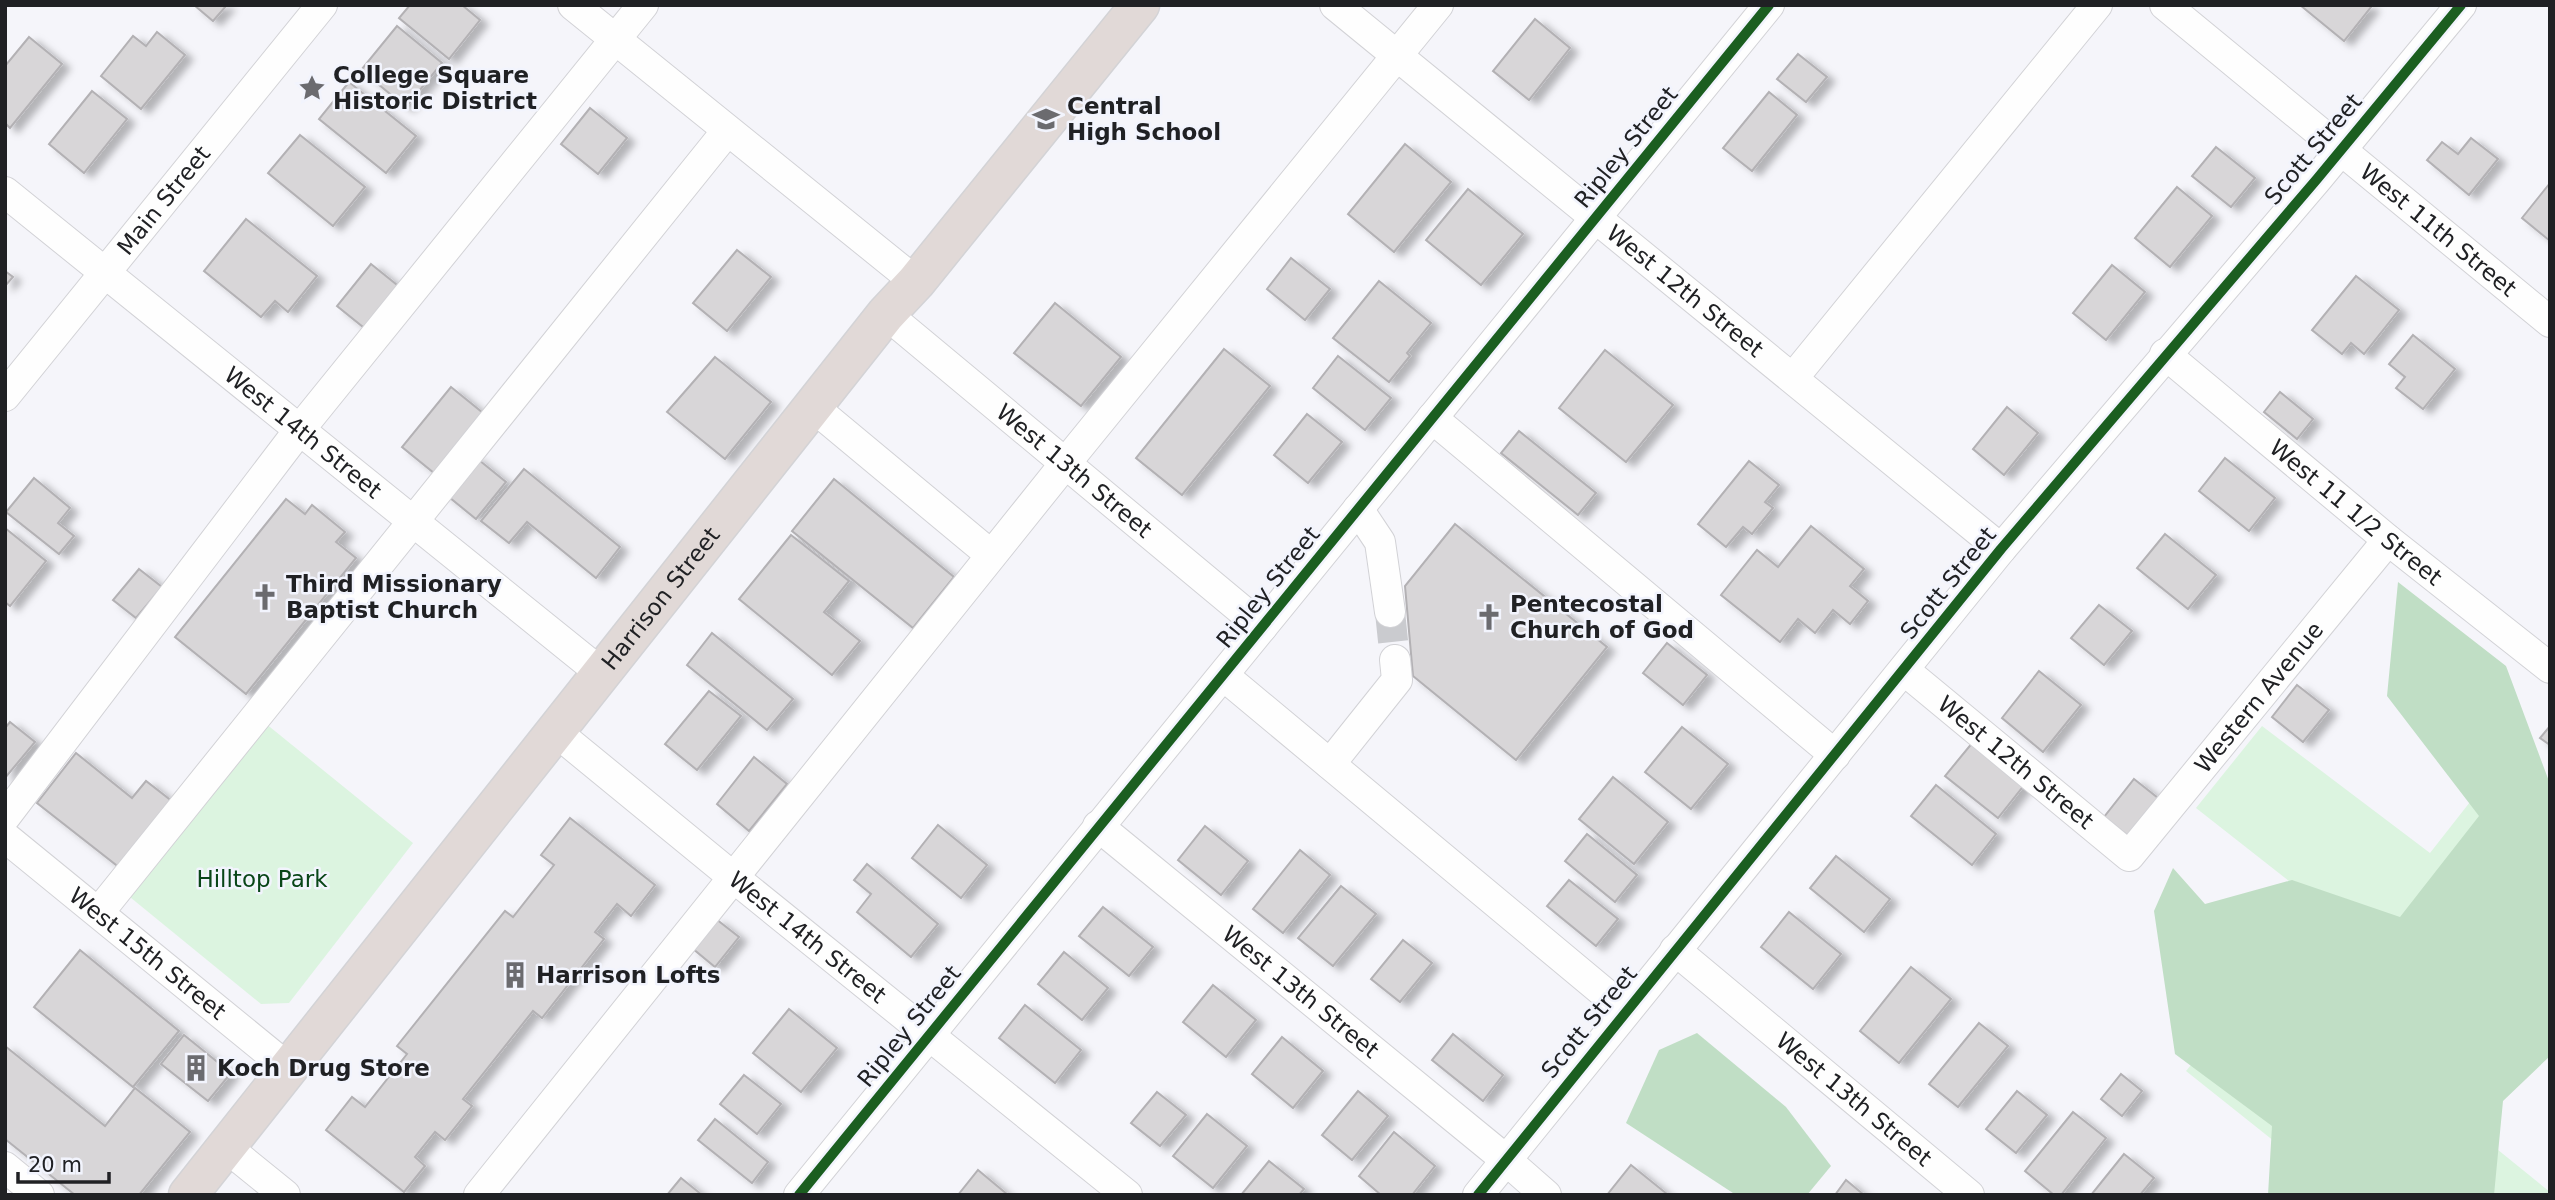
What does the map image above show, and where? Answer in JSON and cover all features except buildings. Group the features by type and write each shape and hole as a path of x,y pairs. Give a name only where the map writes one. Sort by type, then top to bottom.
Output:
{"highway":[{"name":"Harrison Street","path":"188,1195 886,314 916,282 1140,5"}],"street":[{"name":"Main Street","path":"5,396 322,5"},
{"path":"573,5 916,282"},
{"path":"5,817 300,429 643,5"},
{"name":"West 12th Street","path":"1335,5 2001,550"},
{"path":"479,1195 991,555 1437,5"},
{"name":"Ripley Street","path":"799,1195 1769,5"},
{"path":"1793,378 2097,5"},
{"name":"West 11th Street","path":"2165,5 2550,322"},
{"name":"Scott Street","path":"1478,1195 1625,1010 2001,550 2165,354 2317,179 2461,5"},
{"path":"99,912 727,131"},
{"name":"West 14th Street","path":"5,192 601,673"},
{"name":"West 13th Street","path":"886,314 1064,465 1262,627"},
{"name":"West 11 1/2 Street","path":"2165,354 2388,540 2550,668"},
{"path":"813,407 991,555"},
{"path":"1432,418 1835,755"},
{"path":"1358,509 1380,542 1391,612"},
{"name":"Western Avenue","path":"2129,856 2388,540"},
{"path":"1330,764 1396,680 1395,660"},
{"name":"West 12th Street","path":"1904,670 2129,856"},
{"path":"1224,676 1625,1010"},
{"name":"West 14th Street","path":"555,731 1127,1195"},
{"name":"West 13th Street","path":"1098,826 1546,1195"},
{"name":"West 15th Street","path":"5,837 288,1068"},
{"name":"West 13th Street","path":"1675,950 1969,1195"},
{"path":"226,1147 285,1195"},
{"path":"5,1167 39,1195"}],"green space":[{"path":"2398,582 2506,666 2550,784 2550,1056 2503,1101 2494,1195 2268,1195 2272,1126 2175,1054 2154,911 2173,868 2205,904 2292,880 2400,917 2479,816 2387,696"},
{"name":"Hilltop Park","path":"265,723 413,843 289,1003 261,1004 125,893"},
{"path":"2262,726 2430,853 2499,765 2466,1124 2550,1192 2550,1195 2280,1195 2304,1165 2186,1071 2322,907 2196,808"},
{"path":"1697,1033 1786,1107 1831,1166 1807,1195 1736,1195 1626,1123 1659,1050"}],"tunnel":[{"path":"1390,612 1395,660"}],"cycle path":[{"path":"799,1195 1769,5"},
{"path":"1478,1195 2001,549 2317,179 2461,5"}],"place":[{"name":"College Square Historic District","path":"312,88"},
{"name":"Central High School","path":"1046,119"},
{"name":"Third Missionary Baptist Church","path":"265,597"},
{"name":"Pentecostal Church of God","path":"1489,617"},
{"name":"Harrison Lofts","path":"515,975"},
{"name":"Koch Drug Store","path":"196,1068"}]}
